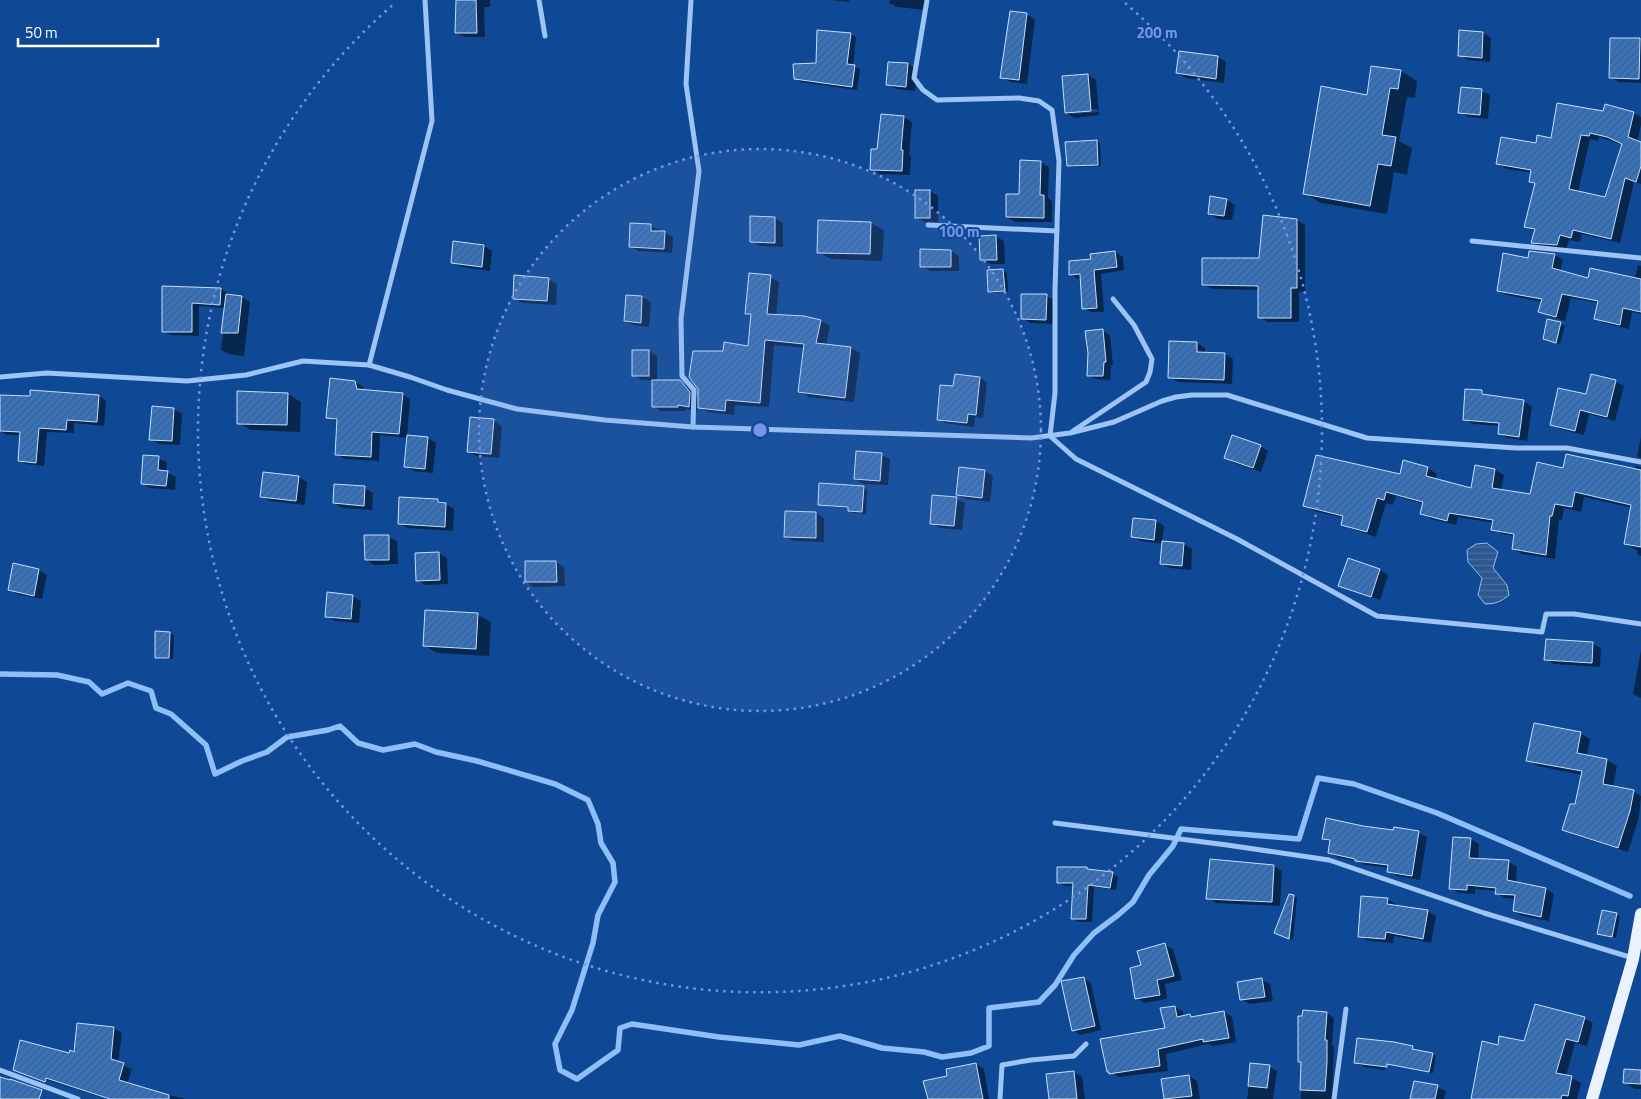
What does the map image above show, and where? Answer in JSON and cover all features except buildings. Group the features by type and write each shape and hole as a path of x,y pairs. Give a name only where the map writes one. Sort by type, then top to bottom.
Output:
{"main road":[{"path":"1592,1099 1633,959 1641,914"}],"street":[{"path":"369,365 432,121 425,0"},
{"path":"539,0 545,36"},
{"path":"691,0 686,84 699,171 681,319 682,376 694,390 693,427"},
{"path":"927,0 914,78 923,90 937,100 1019,98 1039,101 1052,110 1059,161 1055,290 1055,393 1050,436"},
{"path":"928,224 1057,231"},
{"path":"1472,241 1641,258"},
{"path":"1070,433 1146,382 1150,372 1152,359 1134,325 1113,299"},
{"path":"0,376 47,373 187,380 246,375 303,361 369,365 518,410 605,420 693,427 1031,438 1070,433 1114,422 1162,401 1176,397 1227,395 1367,438 1516,448 1567,448 1641,462"},
{"path":"1050,436 1076,459 1238,539 1377,616 1542,632 1546,614 1574,614 1641,624"},
{"path":"1055,823 1329,860 1484,913 1633,959"},
{"path":"1334,1099 1346,1009"},
{"path":"1000,1099 1002,1065 1074,1056 1086,1044"},
{"path":"0,1070 78,1099"}],"water":[{"path":"1487,543 1498,552 1493,568 1507,585 1509,595 1492,604 1485,604 1478,595 1482,578 1468,562 1467,550 1476,544"}],"waterway":[{"path":"0,674 57,675 89,682 102,694 128,683 151,691 156,708 171,714 206,745 215,774 267,752 287,737 340,726 358,743 383,750 415,744 436,752 477,761 555,784 588,800 598,824 601,843 613,863 615,882 598,915 593,943 572,1010 555,1044 560,1070 577,1079 618,1050 620,1028 632,1024 719,1037 799,1045 840,1036 882,1048 924,1052 942,1057 971,1053 989,1046 989,1008 1039,1002 1055,985 1074,955 1094,933 1133,902 1149,875 1173,846 1181,829 1299,839 1318,778 1354,784 1437,813 1630,896"}]}
